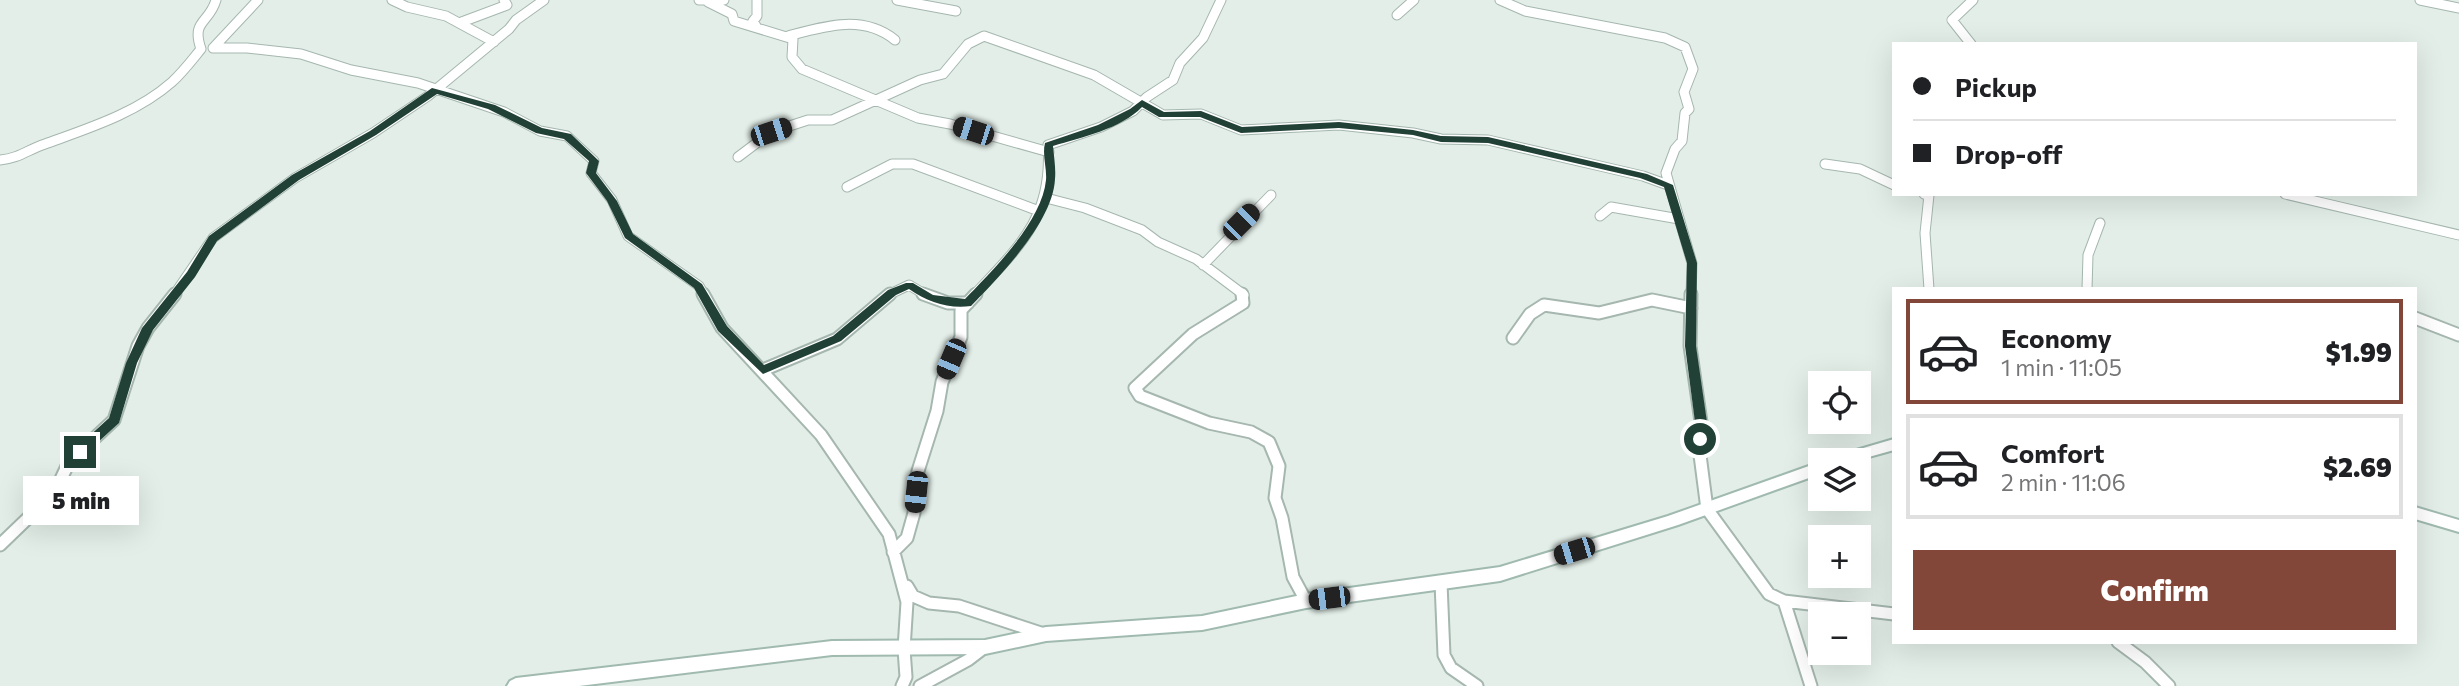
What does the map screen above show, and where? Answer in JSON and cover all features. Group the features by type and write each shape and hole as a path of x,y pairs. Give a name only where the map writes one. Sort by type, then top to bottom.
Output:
{"street":[{"path":"201,50 196,35 197,27 213,12 216,0"},
{"path":"225,44 244,12 258,0"},
{"path":"392,0 410,10 430,10 494,42"},
{"path":"459,23 506,5 504,0"},
{"path":"0,545 55,492 69,462 114,420 131,363 148,328 191,274 213,239 295,177 373,133 435,90 494,42 516,20 544,0"},
{"path":"704,1 724,0"},
{"path":"755,26 753,21 757,16 757,0"},
{"path":"897,0 956,11"},
{"path":"893,552 907,538 914,513 918,471 937,411 942,382 961,337 961,310 1017,251 1046,198 1051,180 1048,145 1101,127 1133,111 1173,80 1180,63 1203,38 1221,0"},
{"path":"1397,15 1414,0"},
{"path":"1500,0 1556,18 1665,38 1685,47 1693,69 1684,92 1689,109 1685,113 1682,141 1667,164 1666,173 1692,263 1690,346 1701,422 1700,455 1707,509 1769,594 1784,601 1892,614"},
{"path":"1969,42 1952,20 1973,0"},
{"path":"2420,0 2459,8"},
{"path":"704,1 732,14 734,21 793,39 792,57 802,69 918,118 950,124 1049,152"},
{"path":"788,36 822,26 853,24 873,26 895,40"},
{"path":"738,157 771,132 808,120 832,120 879,101 920,80 943,74 968,44 984,36 1094,75 1163,115 1201,114 1241,130 1339,125 1413,133 1441,139 1488,140 1643,176 1668,185"},
{"path":"0,160 19,158 41,145 92,128 151,97 173,81 201,50 225,44 301,54 351,70 418,83 492,107 540,131 567,136 594,161 591,173 612,201 628,236 699,286 722,328 763,370 833,452 889,534 908,602 904,649 906,677 902,686"},
{"path":"847,187 900,162 913,164 1039,211"},
{"path":"1825,164 1860,169 1892,184"},
{"path":"1203,265 1215,255 1241,222 1271,195"},
{"path":"1928,287 1924,273 1927,256 1924,225 1929,196"},
{"path":"2293,196 2459,235"},
{"path":"1046,198 1085,208 1142,230 1158,242 1203,265 1244,295 1243,303 1193,334 1135,388 1140,396 1209,423 1251,432 1269,442 1279,466 1279,485 1275,498 1282,518 1293,577 1306,601"},
{"path":"1600,216 1611,207 1679,219"},
{"path":"2087,287 2084,270 2088,248 2100,223"},
{"path":"763,370 837,339 892,292 909,285 929,297 947,303 968,303"},
{"path":"1513,338 1524,320 1537,307 1544,305 1599,313 1652,300 1691,307"},
{"path":"2417,319 2459,335"},
{"path":"1871,451 1892,445"},
{"path":"516,686 832,648 985,647 1046,634 1202,623 1306,601 1500,574 1707,509 1808,472"},
{"path":"2417,514 2459,526"},
{"path":"902,578 913,596 921,600 959,606 1046,634"},
{"path":"1441,583 1444,655 1451,668 1476,686"},
{"path":"1784,601 1811,686"},
{"path":"2121,644 2145,662 2169,686"},
{"path":"920,686 968,660 985,647"}],"route":[{"path":"80,452 114,420 138,346 148,328 176,295 213,239 295,177 355,145 435,90 492,107 540,131 567,136 594,161 591,173 612,201 628,236 699,286 722,328 763,370 837,339 892,292 909,285 929,297 947,303 968,303 1017,251 1046,198 1051,180 1048,145 1101,127 1114,118 1133,111 1142,102 1163,115 1201,114 1241,130 1339,125 1413,133 1441,139 1488,140 1643,176 1668,185 1674,196 1692,263 1690,346 1701,422 1700,439"}]}
